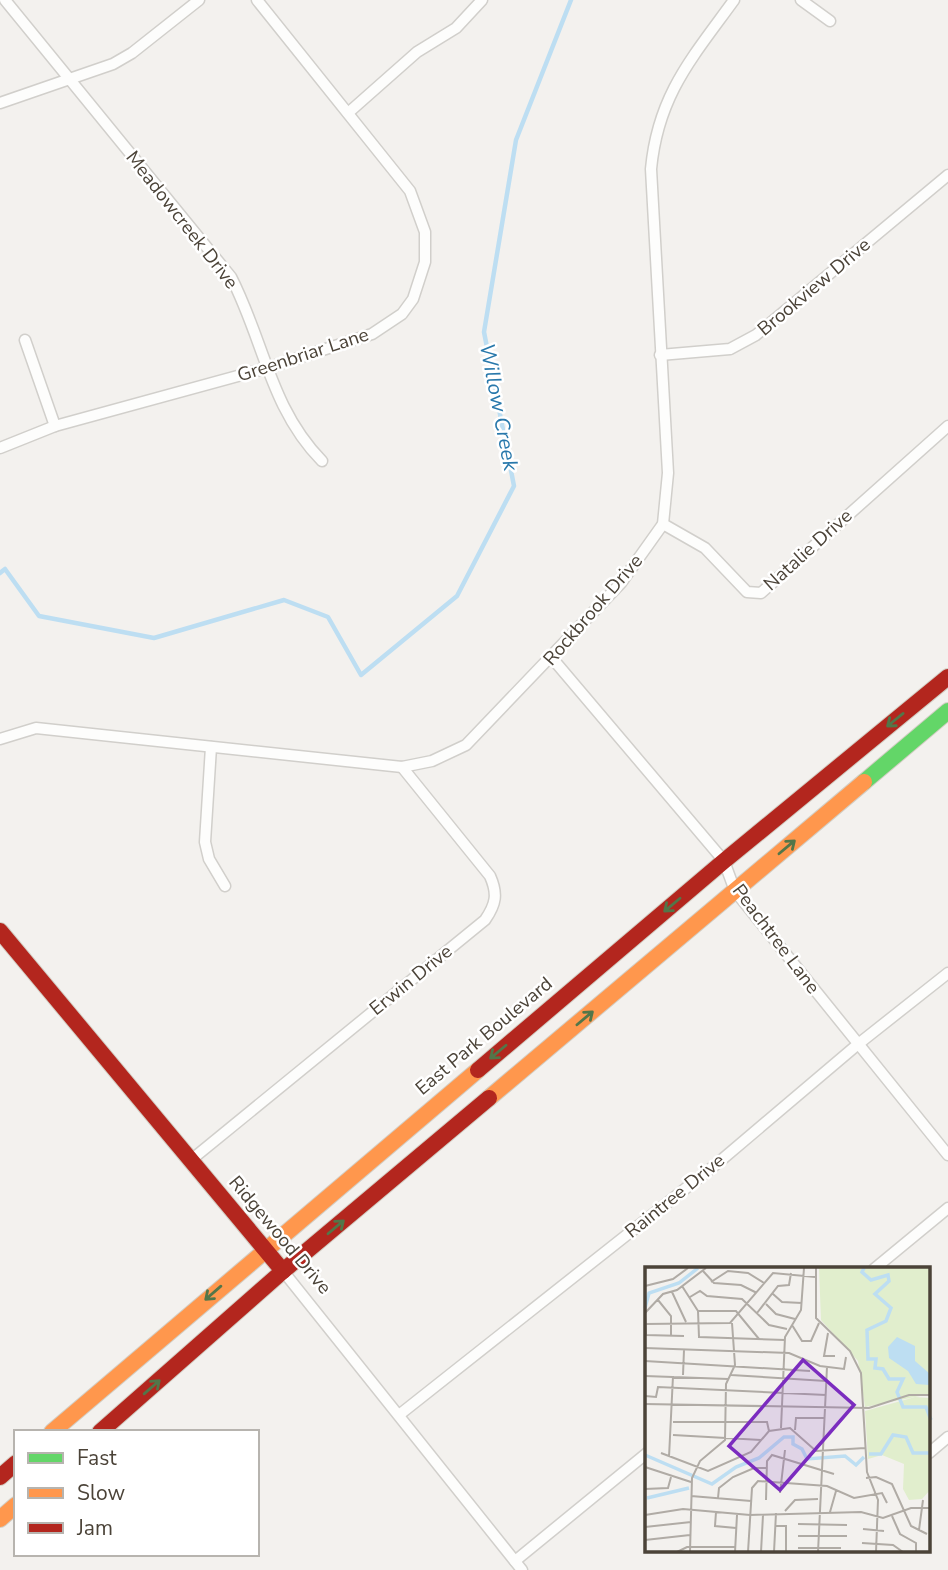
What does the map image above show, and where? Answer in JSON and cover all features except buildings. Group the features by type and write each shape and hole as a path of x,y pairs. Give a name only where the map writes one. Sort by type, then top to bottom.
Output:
{"main road":[{"name":"East Park Boulevard","path":"54,1430 724,860 948,677"},
{"path":"102,1430 284,1271 948,711"},
{"name":"Ridgewood Drive","path":"0,930 284,1271"},
{"path":"0,1477 14,1466"},
{"path":"0,1518 14,1507"}],"street":[{"name":"Meadowcreek Drive","path":"5,0 231,277 248,311 282,409 301,440 322,461"},
{"path":"0,103 113,64 132,53 199,0"},
{"name":"Greenbriar Lane","path":"0,448 55,426 267,368 372,334 402,314 419,286 425,242 420,211 410,191 257,0"},
{"path":"348,113 417,52 456,28 482,0"},
{"name":"Rockbrook Drive","path":"0,738 36,728 402,766 432,761 466,745 621,583 663,524 668,473 651,169 654,137 664,106 678,79 734,0"},
{"path":"800,0 830,21"},
{"name":"Brookview Drive","path":"660,355 730,349 756,335 948,175"},
{"path":"25,340 55,426"},
{"name":"Natalie Drive","path":"663,524 705,548 747,592 761,593 948,426"},
{"name":"Peachtree Lane","path":"552,658 724,860 735,891 948,1155"},
{"path":"211,747 205,842 209,859 225,886"},
{"name":"Erwin Drive","path":"191,1160 485,920 495,905 496,889 490,876 402,766"},
{"name":"Raintree Drive","path":"399,1415 719,1162 857,1045 948,973"},
{"path":"876,1267 948,1208"},
{"name":"Ridgewood Drive","path":"284,1271 518,1565"},
{"path":"930,1452 948,1437"},
{"path":"518,1565 645,1455"}],"waterway":[{"name":"Willow Creek","path":"0,573 5,569 39,616 154,638 284,600 328,617 361,675 457,596 514,486 484,332 516,140 571,0"}],"traffic: fast":[{"path":"864,782 948,711"}],"traffic: slow":[{"path":"489,1098 864,782"},
{"path":"54,1430 478,1070"},
{"path":"0,1519 14,1507"}],"traffic: jam":[{"path":"478,1070 724,861 948,677"},
{"path":"0,931 283,1271"},
{"path":"102,1430 283,1271 489,1098"},
{"path":"0,1477 14,1465"}]}
